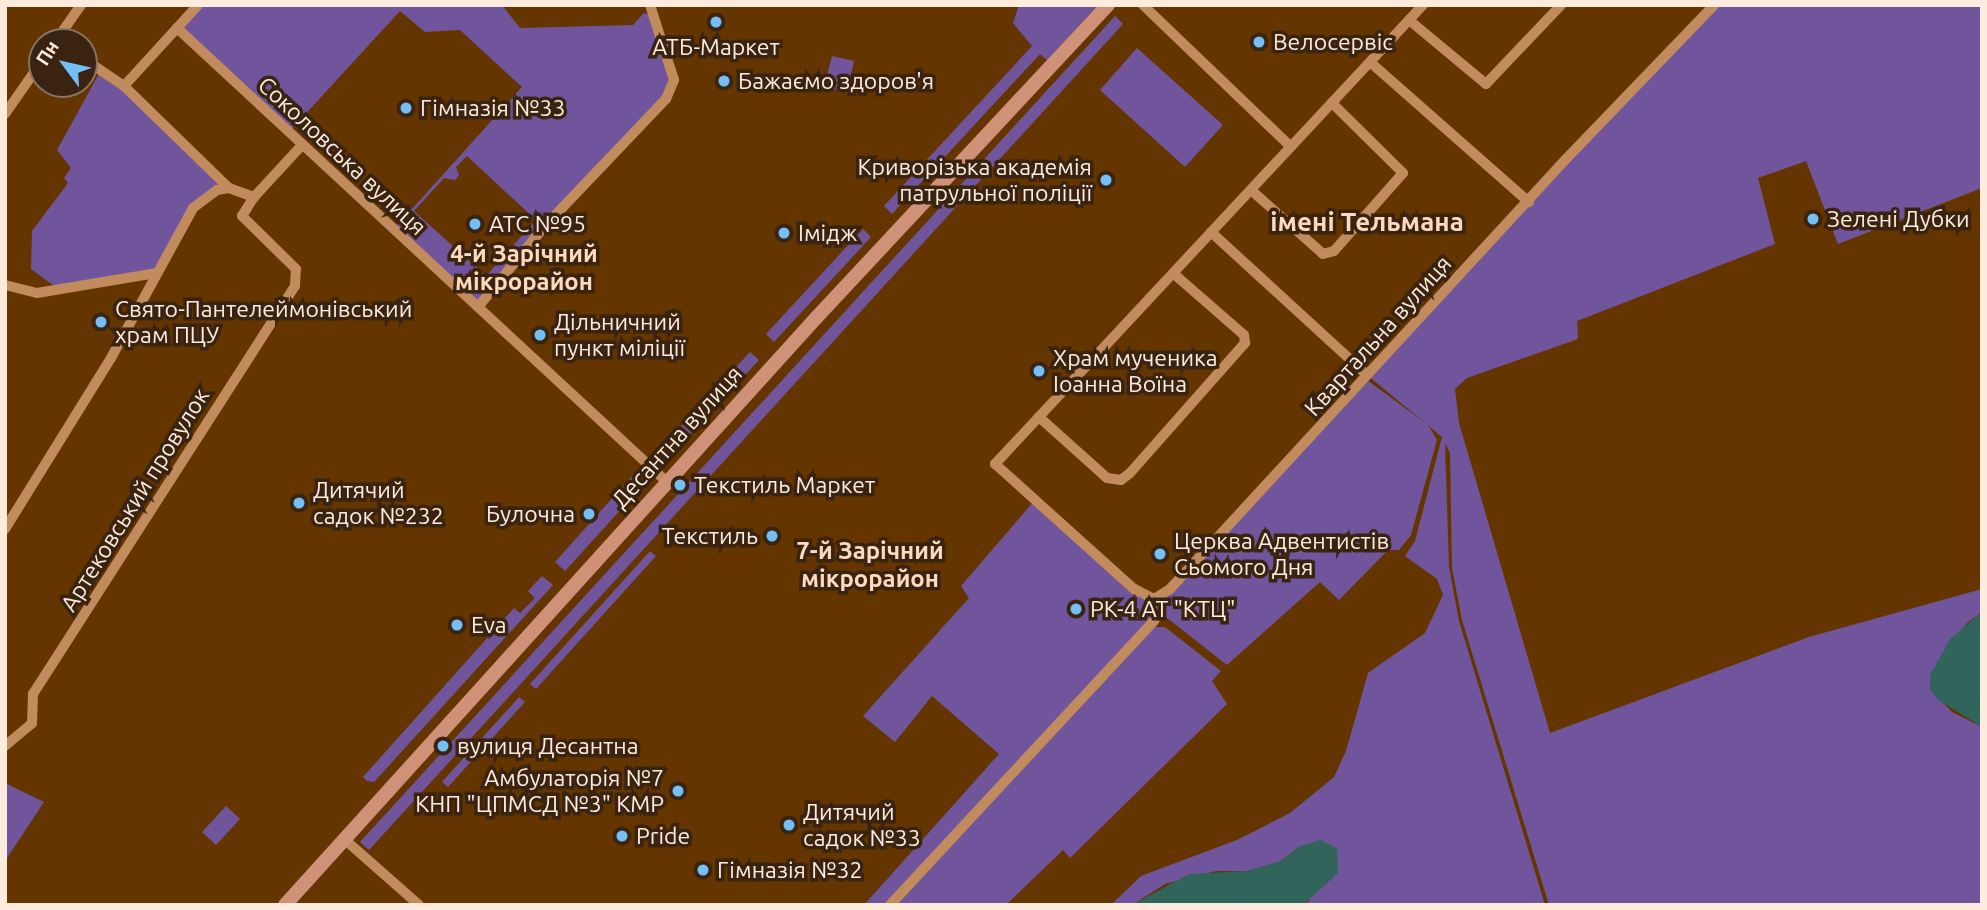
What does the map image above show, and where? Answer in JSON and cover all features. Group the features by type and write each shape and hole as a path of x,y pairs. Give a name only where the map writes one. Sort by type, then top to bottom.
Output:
{"main road":[{"name":"Десантна вулиця","path":"285,905 667,482 1108,5"}],"street":[{"path":"65,28 81,5"},
{"path":"124,86 198,5"},
{"path":"478,307 544,227 666,99 674,79 650,5"},
{"path":"1143,5 1291,147"},
{"path":"890,905 1158,615 1152,609 1154,599 1135,589 995,464 1423,5"},
{"path":"1409,20 1486,84 1561,5"},
{"name":"Квартальна вулиця","path":"1154,599 1176,582 1366,374 1714,5"},
{"name":"Соколовська вулиця","path":"177,28 667,482"},
{"path":"1370,62 1529,202"},
{"path":"98,68 124,86 229,188 254,198 302,145"},
{"path":"5,114 28,81"},
{"path":"1251,190 1323,254 1328,255 1343,242 1403,173 1332,103"},
{"path":"5,529 201,198 229,188"},
{"name":"Артековський провулок","path":"5,746 32,723 33,694 295,285 296,269 244,220 242,210 254,198"},
{"path":"1211,232 1366,374"},
{"path":"5,285 49,292 157,273"},
{"path":"1039,418 1107,478 1121,480 1130,473 1245,343 1244,335 1173,274"},
{"path":"343,838 419,905"}],"shaded area":[{"path":"198,5 502,5 520,28 633,25 644,13 658,17 674,80 666,99 478,307 393,230 522,87 460,30 425,32 400,11 288,133 177,28","holes":["467,156 536,220 486,276 414,211 444,178 455,180 459,175 456,167"]},
{"path":"1019,5 1098,5 1047,60 1040,54 892,214 884,206 1032,46 1013,23"},
{"path":"1714,5 1982,5 1982,188 1838,244 1806,161 1758,178 1775,244 1577,321 1578,339 1467,378 1455,389 1459,423 1550,733 1809,637 1982,589 1982,612 1966,624 1930,689 1952,712 1982,727 1982,905 1549,905 1462,620 1452,568 1450,453 1445,443 1449,567 1459,621 1545,905 1303,905 1310,900 1300,846 1279,862 1247,871 1216,871 1165,884 1132,905 1111,905 1141,876 1237,840 1290,813 1334,777 1346,751 1368,673 1425,633 1443,595 1437,579 1405,556 1415,541 1442,437 1366,374"},
{"path":"1115,16 1123,24 369,850 360,842"},
{"path":"1137,48 1223,125 1185,167 1100,90"},
{"path":"832,56 854,61 847,93 824,87"},
{"path":"101,70 229,188 201,198 157,273 61,291 31,269 32,231 68,183 64,178 71,168 57,150 86,98 98,98 98,75"},
{"path":"863,229 871,237 774,342 766,334"},
{"path":"750,352 759,360 662,464 653,457"},
{"path":"1367,380 1428,425 1437,440 1411,535 1399,550 1388,550 1339,600 1320,582 1227,665 1157,610 1159,602"},
{"path":"633,475 644,484 565,571 555,562"},
{"path":"1035,500 1134,589 1154,599 1153,627 1165,627 1221,671 1212,681 1227,704 1070,858 1063,850 1006,905 864,905 999,754 932,696 895,742 863,716 969,598 961,586"},
{"path":"650,551 656,556 536,689 530,684"},
{"path":"542,576 553,585 374,782 367,781 363,777 514,608 520,613 535,598 528,591"},
{"path":"519,697 525,702 448,787 442,782"},
{"path":"5,783 44,802 5,861"},
{"path":"226,806 240,819 216,845 202,832"}],"water":[{"path":"1982,612 1982,727 1937,699 1930,689 1930,675 1950,639"},
{"path":"1320,840 1337,848 1338,873 1303,905 1132,905 1189,874 1247,871 1279,862 1300,846"}],"place":[{"name":"АТБ-Маркет","path":"716,22"},
{"name":"Велосервіс","path":"1259,42"},
{"name":"Бажаємо здоров'я","path":"724,81"},
{"name":"Гімназія №33","path":"406,108"},
{"name":"Криворізька академія патрульної поліції","path":"1106,180"},
{"name":"Зелені Дубки","path":"1813,219"},
{"name":"АТС №95","path":"475,224"},
{"name":"Імідж","path":"784,233"},
{"name":"Свято-Пантелеймонівський храм ПЦУ","path":"101,322"},
{"name":"Дільничний пункт міліції","path":"540,335"},
{"name":"Храм мученика Іоанна Воїна","path":"1039,371"},
{"name":"Текстиль Маркет","path":"680,485"},
{"name":"Дитячий садок №232","path":"299,503"},
{"name":"Булочна","path":"589,514"},
{"name":"Текстиль","path":"772,536"},
{"name":"Церква Адвентистів Сьомого Дня","path":"1160,554"},
{"name":"РК-4 АТ \"КТЦ\"","path":"1076,609"},
{"name":"Eva","path":"457,625"},
{"name":"вулиця Десантна","path":"443,746"},
{"name":"Амбулаторія №7 КНП \"ЦПМСД №3\" КМР","path":"678,791"},
{"name":"Дитячий садок №33","path":"789,825"},
{"name":"Pride","path":"622,836"},
{"name":"Гімназія №32","path":"703,870"}],"district":[{"name":"імені Тельмана","path":"1367,222"},
{"name":"4-й Зарічний мікрорайон","path":"524,268"},
{"name":"7-й Зарічний мікрорайон","path":"870,565"}]}
